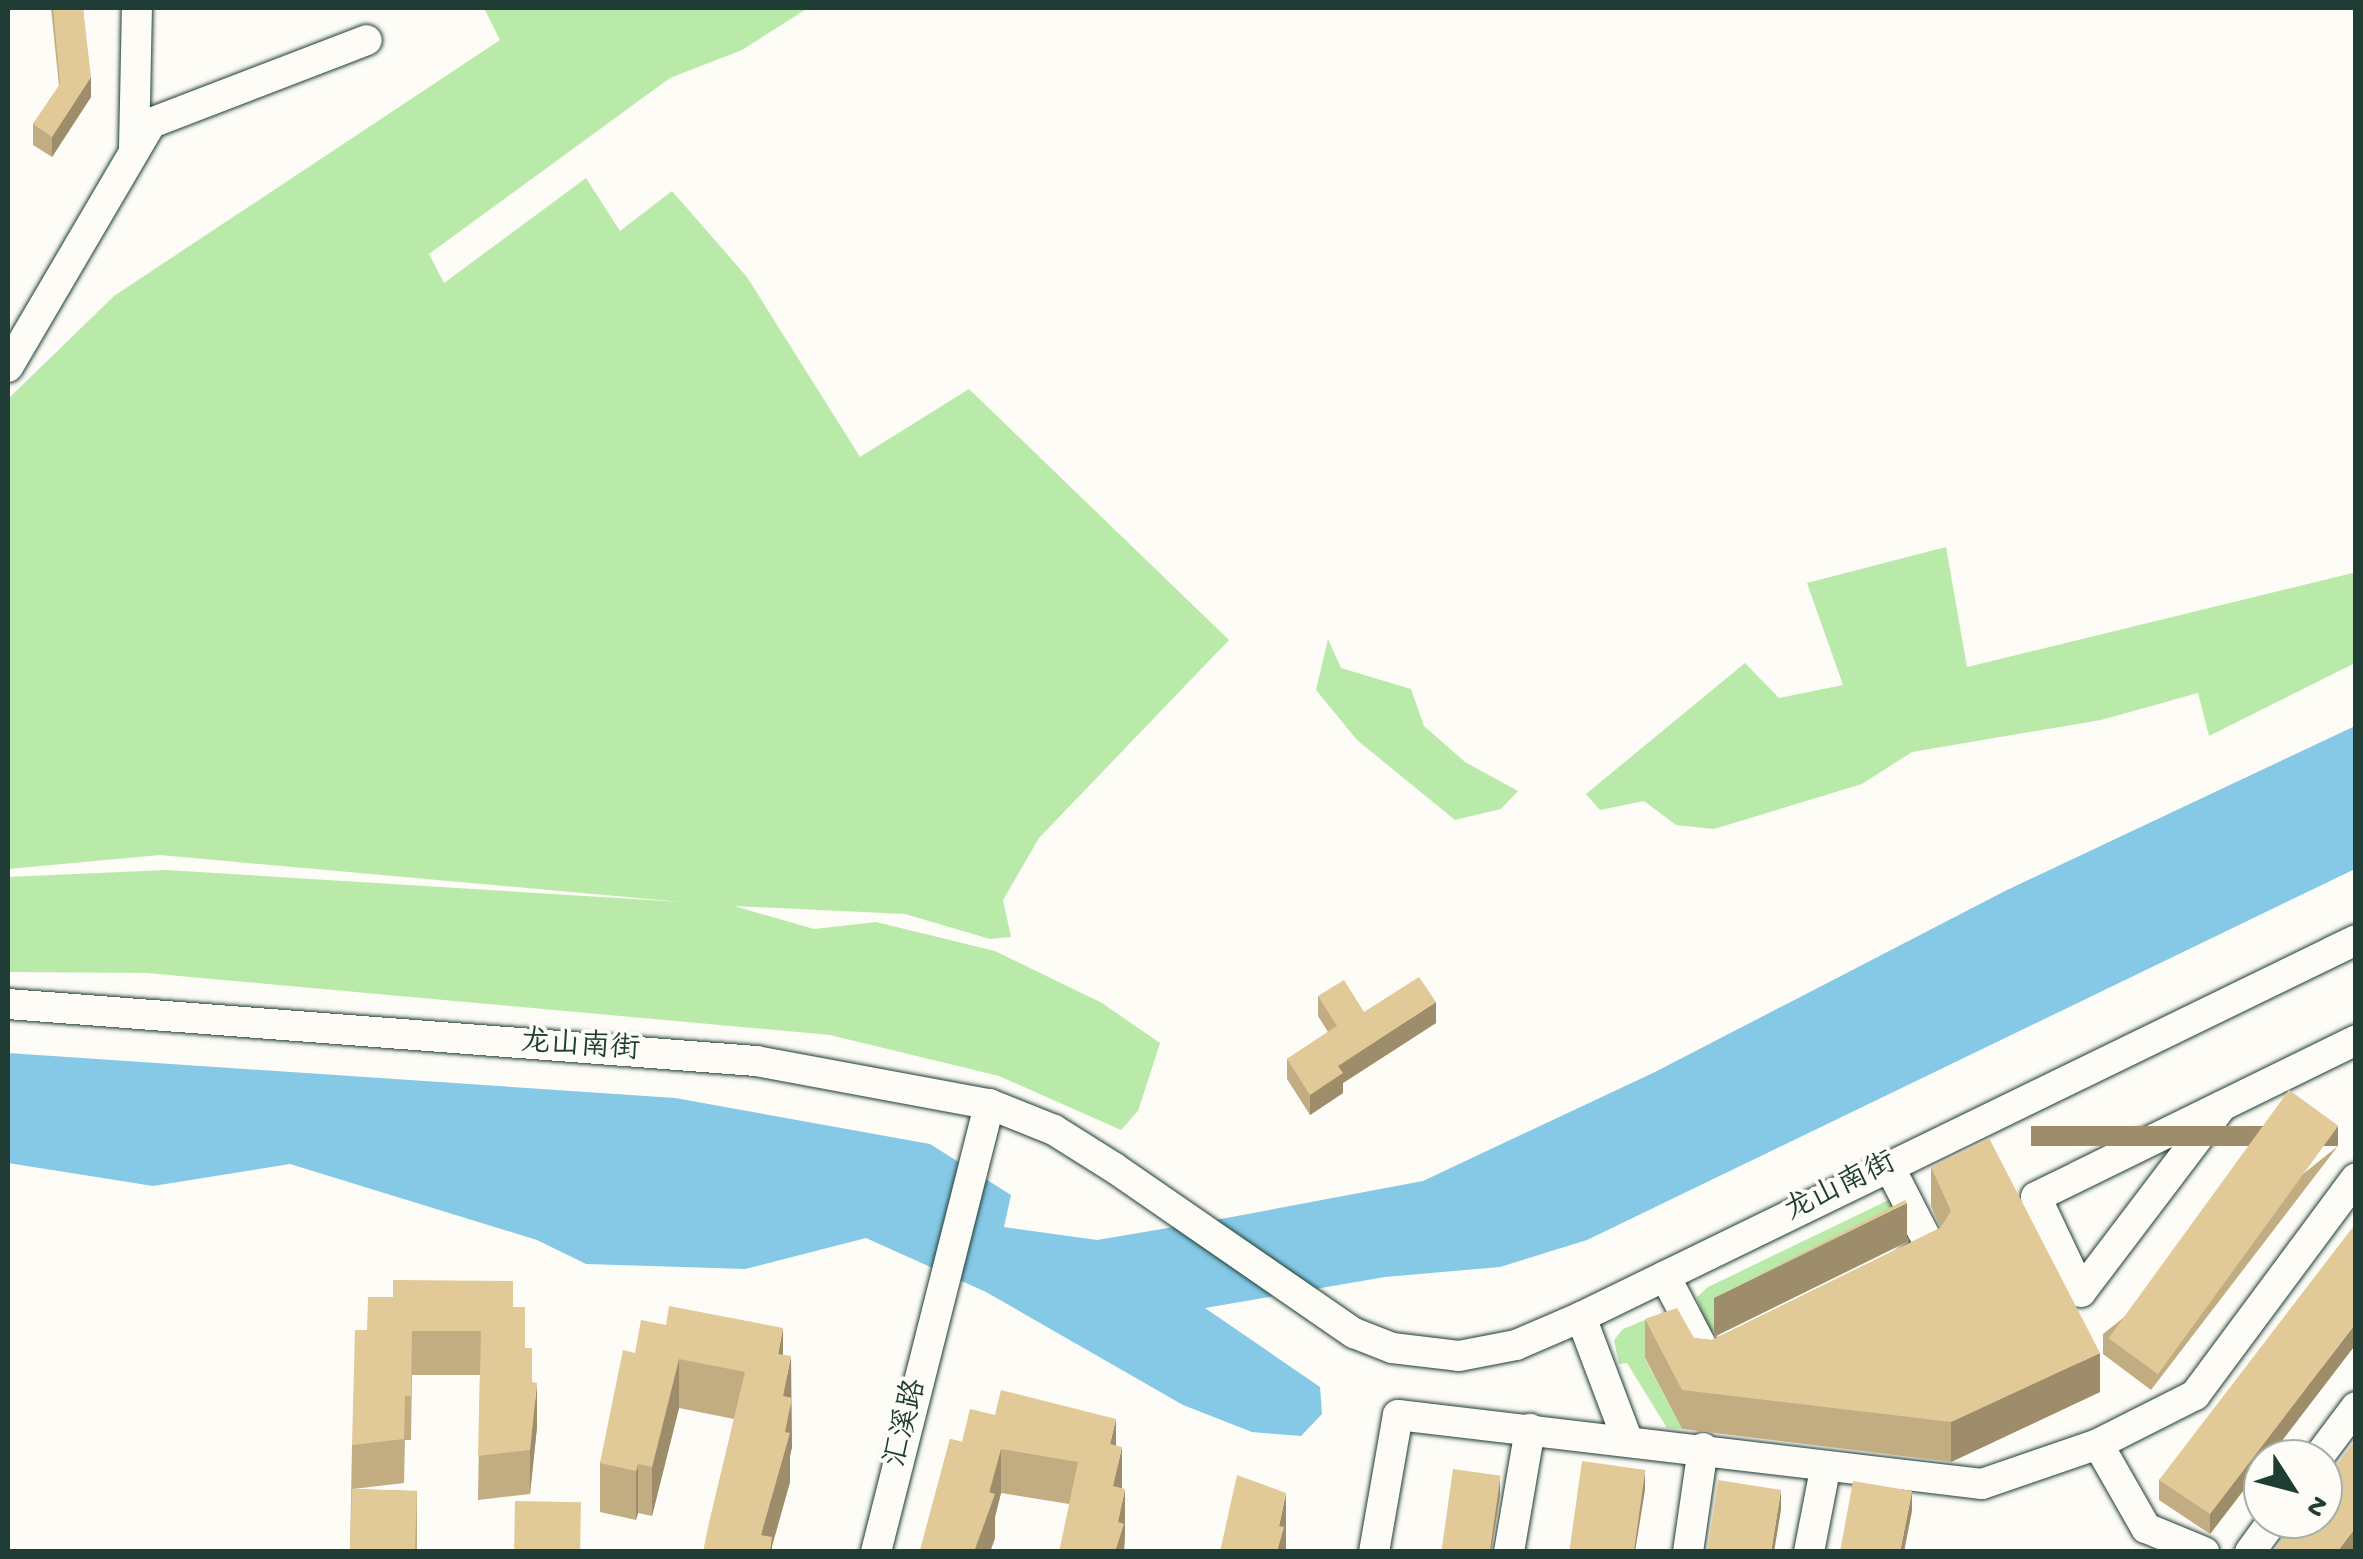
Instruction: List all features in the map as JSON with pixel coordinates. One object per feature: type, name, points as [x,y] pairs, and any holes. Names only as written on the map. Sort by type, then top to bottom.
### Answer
[{"type":"street","points":[[134,152],[137,8]]},
{"type":"street","points":[[8,367],[151,123],[366,40]]},
{"type":"street","name":"龙山南街","points":[[8,1004],[756,1061],[989,1104],[1054,1130],[1130,1178],[1316,1309],[1392,1348],[1436,1356],[1516,1345],[1582,1317],[2356,940]]},
{"type":"street","points":[[2222,1106],[2082,1292],[2036,1197],[2356,1040]]},
{"type":"street","name":"汇溪路","points":[[876,1552],[989,1104]]},
{"type":"street","points":[[1880,1276],[1932,1250],[1890,1166]]},
{"type":"street","points":[[1374,1552],[1398,1415],[1704,1448],[1825,1470],[1982,1484],[2098,1444],[2194,1395],[2356,1178]]},
{"type":"street","points":[[1665,1276],[1706,1362],[1740,1344]]},
{"type":"street","points":[[1582,1317],[1627,1439]]},
{"type":"street","points":[[2333,1439],[2356,1407]]},
{"type":"street","points":[[1509,1552],[1530,1429]]},
{"type":"street","points":[[2098,1444],[2146,1528],[2204,1552]]},
{"type":"street","points":[[1688,1552],[1704,1448]]},
{"type":"street","points":[[1809,1552],[1825,1470]]},
{"type":"green space","points":[[484,8],[808,8],[742,50],[670,78],[429,254],[444,283],[586,178],[620,231],[672,191],[747,277],[860,457],[969,389],[1229,640],[1039,838],[1003,900],[1011,937],[990,939],[905,914],[734,906],[814,929],[876,922],[995,951],[1102,1003],[1160,1043],[1138,1111],[1121,1130],[999,1076],[830,1035],[147,973],[8,972],[8,877],[166,870],[682,902],[160,855],[8,869],[9,398],[114,296],[500,40]]},
{"type":"green space","points":[[1946,547],[1967,667],[2353,573],[2355,663],[2209,736],[2198,693],[2101,720],[1912,752],[1862,784],[1714,829],[1676,825],[1644,801],[1600,810],[1586,794],[1745,663],[1779,698],[1843,685],[1807,583]]},
{"type":"green space","points":[[1328,639],[1341,668],[1411,689],[1424,726],[1465,762],[1518,791],[1501,809],[1455,820],[1357,740],[1316,690]]},
{"type":"green space","points":[[1893,1198],[1912,1236],[1708,1334],[1697,1297],[1708,1287]]},
{"type":"green space","points":[[1664,1312],[1671,1316],[1645,1359],[1682,1429],[1667,1428],[1627,1363],[1619,1364],[1614,1340],[1623,1329]]},
{"type":"water","points":[[2355,726],[2355,869],[1587,1240],[1500,1267],[1385,1277],[1205,1308],[1320,1387],[1322,1414],[1301,1436],[1252,1432],[1183,1405],[986,1292],[866,1238],[745,1269],[586,1264],[537,1240],[290,1164],[153,1186],[8,1163],[8,1053],[675,1098],[930,1144],[1011,1195],[1004,1227],[1097,1240],[1221,1219],[1423,1181],[1655,1072],[2005,891]]},
{"type":"building","points":[[53,8],[83,8],[91,77],[52,137],[33,124],[60,84]]},
{"type":"building","points":[[1419,977],[1436,1002],[1338,1066],[1343,1073],[1310,1095],[1287,1059],[1337,1026],[1318,996],[1344,980],[1364,1012]]},
{"type":"building","points":[[2289,1090],[2338,1126],[2158,1374],[2109,1338]]},
{"type":"building","points":[[1989,1138],[2100,1353],[1951,1422],[1682,1390],[1645,1319],[1677,1308],[1694,1338],[1712,1340],[1940,1228],[1951,1211],[1931,1167]]},
{"type":"building","points":[[1905,1200],[1907,1203],[1714,1298]]},
{"type":"building","points":[[2356,1223],[2356,1323],[2267,1439],[2243,1439],[2243,1471],[2210,1514],[2159,1480]]},
{"type":"building","points":[[393,1280],[513,1281],[513,1307],[525,1307],[525,1348],[532,1348],[532,1382],[537,1383],[530,1450],[478,1456],[481,1331],[412,1331],[411,1396],[405,1396],[404,1439],[352,1445],[355,1330],[367,1330],[368,1297],[393,1297]]},
{"type":"building","points":[[669,1306],[783,1328],[778,1354],[791,1356],[783,1396],[792,1398],[785,1432],[790,1433],[761,1535],[772,1537],[770,1552],[703,1552],[745,1372],[679,1359],[652,1467],[638,1464],[636,1471],[600,1463],[623,1350],[635,1353],[641,1320],[666,1325]]},
{"type":"building","points":[[1001,1390],[1116,1419],[1110,1444],[1122,1447],[1113,1486],[1125,1489],[1118,1522],[1124,1524],[1115,1552],[1059,1552],[1078,1462],[1001,1449],[989,1492],[995,1494],[974,1552],[920,1550],[950,1439],[962,1442],[970,1409],[995,1415]]},
{"type":"building","points":[[2356,1439],[2356,1527],[2337,1552],[2273,1552],[2282,1539],[2343,1539],[2343,1456]]},
{"type":"building","points":[[1582,1461],[1645,1470],[1634,1552],[1569,1552]]},
{"type":"building","points":[[1453,1469],[1501,1476],[1490,1552],[1441,1552]]},
{"type":"building","points":[[1237,1475],[1286,1493],[1279,1526],[1284,1527],[1277,1552],[1220,1552]]},
{"type":"building","points":[[1718,1480],[1781,1490],[1771,1552],[1707,1552]]},
{"type":"building","points":[[1853,1481],[1912,1491],[1900,1552],[1840,1552]]},
{"type":"building","points":[[352,1489],[417,1491],[415,1552],[350,1552]]},
{"type":"building","points":[[515,1501],[581,1502],[580,1552],[514,1552]]}]
